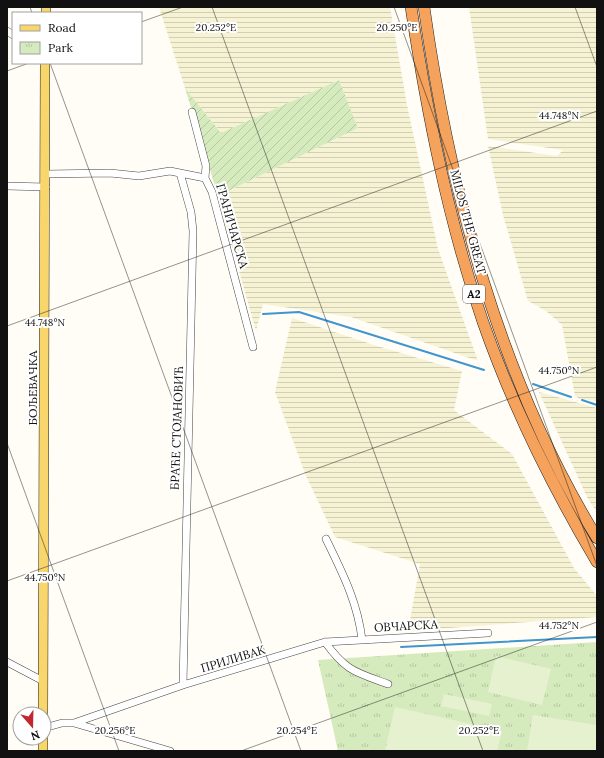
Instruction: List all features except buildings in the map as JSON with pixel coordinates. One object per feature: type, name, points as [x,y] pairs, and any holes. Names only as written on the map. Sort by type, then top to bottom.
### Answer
[{"type":"highway","name":"MILOS THE GREAT","points":[[411,7],[425,99],[437,156],[459,243],[483,322],[512,395],[547,471],[597,562]]},
{"type":"highway","name":"MILOS THE GREAT","points":[[424,7],[432,64],[450,153],[471,240],[495,318],[509,357],[540,428],[563,476],[597,538]]},
{"type":"main road","name":"БОЉЕВАЧКА","points":[[43,706],[46,187],[45,64]]},
{"type":"street","name":"ГРАНИЧАРСКА","points":[[192,112],[206,166],[205,178],[212,192],[254,346]]},
{"type":"street","points":[[46,174],[110,173],[139,176],[170,171],[205,178]]},
{"type":"street","name":"БРАЋЕ СТОЈАНОВИЋ","points":[[180,173],[191,212],[193,231],[183,685]]},
{"type":"street","points":[[7,186],[46,187]]},
{"type":"street","points":[[326,539],[353,596],[362,640]]},
{"type":"street","name":"ОВЧАРСКА","points":[[325,642],[488,633]]},
{"type":"street","points":[[325,642],[339,661],[350,670],[388,684]]},
{"type":"street","name":"ПРИЛИВАК","points":[[74,723],[183,685],[325,642]]},
{"type":"street","points":[[7,662],[43,681]]},
{"type":"street","points":[[52,726],[62,723],[74,723],[170,751]]},
{"type":"shaded area","points":[[159,7],[390,7],[407,105],[438,249],[478,361],[351,317],[263,304],[256,331],[218,196],[358,128],[339,80],[221,133],[185,88]]},
{"type":"shaded area","points":[[469,7],[597,7],[597,401],[580,399],[575,396],[562,325],[546,311],[528,301],[503,215],[488,146],[557,156],[563,150],[488,139]]},
{"type":"shaded area","points":[[292,318],[374,345],[462,371],[454,410],[512,454],[574,568],[597,596],[597,617],[408,631],[420,564],[335,537],[306,476],[275,392]]},
{"type":"shaded area","points":[[539,392],[597,408],[597,513],[587,497]]},
{"type":"green space","points":[[339,80],[358,128],[218,196],[185,88],[221,133]]},
{"type":"green space","points":[[597,642],[597,751],[338,751],[318,660]]},
{"type":"green space","points":[[496,656],[551,669],[542,705],[488,692]]},
{"type":"green space","points":[[444,694],[492,704],[489,716],[441,706]]},
{"type":"green space","points":[[395,707],[502,731],[497,751],[385,751]]},
{"type":"green space","points":[[533,715],[597,725],[597,751],[527,751]]},
{"type":"waterway","points":[[263,314],[299,312],[484,370]]},
{"type":"waterway","points":[[533,384],[571,397]]},
{"type":"waterway","points":[[582,400],[597,405]]},
{"type":"waterway","points":[[401,647],[597,637]]}]
